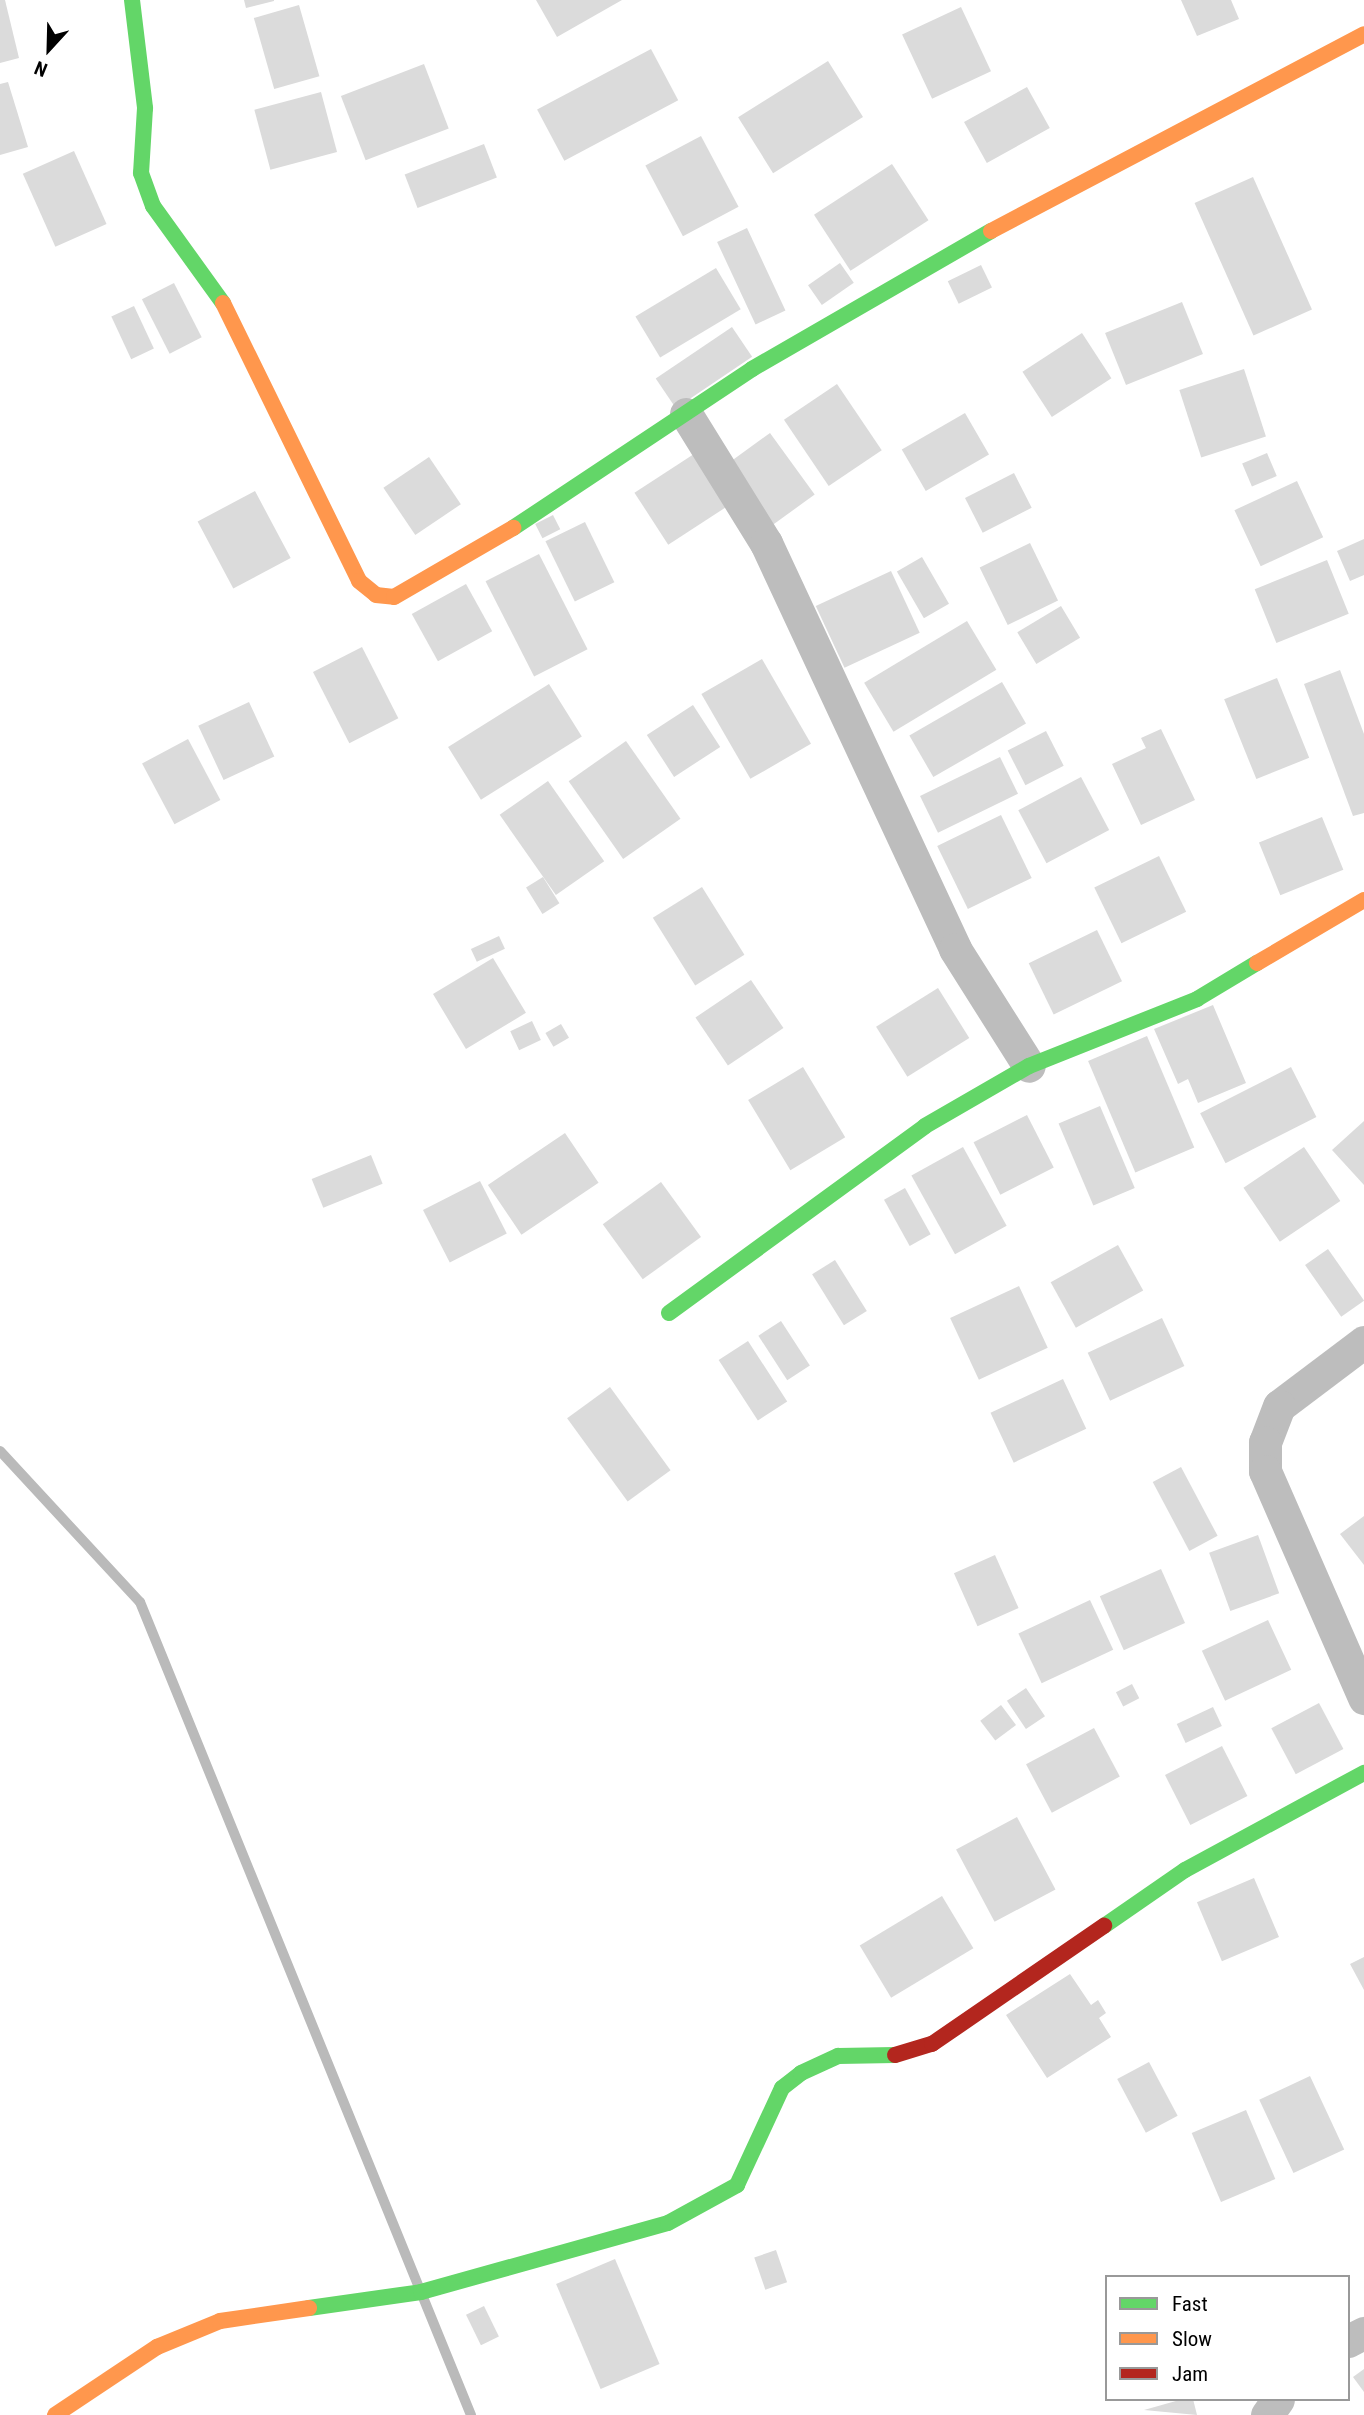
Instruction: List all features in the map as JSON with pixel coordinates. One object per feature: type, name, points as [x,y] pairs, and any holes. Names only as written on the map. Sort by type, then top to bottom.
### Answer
[{"type":"street","points":[[132,0],[145,108],[141,173],[153,206],[222,302],[359,581],[376,595],[394,597],[502,536],[686,414],[991,231],[1364,34]]},
{"type":"street","points":[[686,414],[766,543],[955,949],[1030,1066]]},
{"type":"street","points":[[669,1313],[925,1126],[1030,1066],[1198,999],[1364,900]]},
{"type":"street","points":[[1364,1342],[1279,1406],[1265,1442],[1265,1471],[1364,1698]]},
{"type":"street","points":[[55,2415],[157,2347],[220,2321],[421,2292],[668,2223],[737,2185],[782,2088],[801,2073],[838,2056],[894,2055],[932,2044],[1185,1870],[1364,1773]]},
{"type":"building","points":[[0,0],[5,0],[19,58],[0,63]]},
{"type":"building","points":[[244,0],[274,0],[274,1],[246,8]]},
{"type":"building","points":[[536,0],[622,0],[557,37]]},
{"type":"building","points":[[1181,0],[1231,0],[1239,19],[1197,36]]},
{"type":"building","points":[[299,5],[319,76],[274,89],[254,18]]},
{"type":"building","points":[[961,7],[991,71],[932,99],[902,34]]},
{"type":"building","points":[[651,49],[678,100],[564,161],[537,110]]},
{"type":"building","points":[[828,61],[863,117],[773,173],[738,117]]},
{"type":"building","points":[[424,64],[449,128],[366,160],[341,96]]},
{"type":"building","points":[[8,82],[28,147],[0,155],[0,84]]},
{"type":"building","points":[[1027,87],[1050,128],[987,163],[964,122]]},
{"type":"building","points":[[321,92],[337,152],[270,170],[254,110]]},
{"type":"building","points":[[701,136],[739,207],[683,236],[645,166]]},
{"type":"building","points":[[484,144],[497,178],[418,208],[405,174]]},
{"type":"building","points":[[74,151],[107,224],[55,247],[23,174]]},
{"type":"building","points":[[892,164],[928,220],[850,271],[814,215]]},
{"type":"building","points":[[1253,177],[1312,309],[1254,335],[1195,203]]},
{"type":"building","points":[[747,228],[785,310],[756,324],[717,242]]},
{"type":"building","points":[[840,263],[854,283],[822,305],[808,285]]},
{"type":"building","points":[[981,265],[992,287],[959,304],[948,281]]},
{"type":"building","points":[[716,268],[741,309],[660,358],[635,316]]},
{"type":"building","points":[[174,283],[202,337],[170,354],[142,299]]},
{"type":"building","points":[[1182,302],[1203,354],[1126,385],[1105,333]]},
{"type":"building","points":[[134,306],[154,349],[131,359],[111,317]]},
{"type":"building","points":[[732,327],[752,357],[676,408],[656,378]]},
{"type":"building","points":[[1082,333],[1111,378],[1052,417],[1022,372]]},
{"type":"building","points":[[1244,369],[1266,437],[1201,458],[1179,390]]},
{"type":"building","points":[[837,384],[882,450],[829,486],[784,420]]},
{"type":"building","points":[[965,413],[989,455],[926,491],[902,450]]},
{"type":"building","points":[[770,433],[815,494],[768,529],[723,467]]},
{"type":"building","points":[[1267,453],[1277,476],[1252,487],[1242,464]]},
{"type":"building","points":[[694,454],[728,506],[668,545],[634,493]]},
{"type":"building","points":[[429,457],[461,504],[415,535],[383,488]]},
{"type":"building","points":[[1014,473],[1032,508],[983,533],[965,498]]},
{"type":"building","points":[[1297,481],[1323,537],[1261,566],[1234,510]]},
{"type":"building","points":[[255,491],[291,558],[233,589],[198,522]]},
{"type":"building","points":[[553,515],[560,529],[542,538],[535,524]]},
{"type":"building","points":[[585,522],[614,582],[575,602],[545,541]]},
{"type":"building","points":[[1364,539],[1364,575],[1350,581],[1337,551]]},
{"type":"building","points":[[1030,543],[1058,601],[1008,625],[980,568]]},
{"type":"building","points":[[539,554],[588,649],[534,677],[486,581]]},
{"type":"building","points":[[922,557],[949,604],[924,618],[897,572]]},
{"type":"building","points":[[1327,560],[1349,614],[1276,643],[1255,589]]},
{"type":"building","points":[[891,571],[920,633],[845,668],[816,606]]},
{"type":"building","points":[[466,584],[492,631],[438,661],[412,614]]},
{"type":"building","points":[[1061,606],[1080,638],[1036,664],[1017,632]]},
{"type":"building","points":[[967,621],[996,670],[893,732],[864,683]]},
{"type":"building","points":[[362,647],[398,718],[349,743],[313,672]]},
{"type":"building","points":[[762,659],[811,744],[750,779],[701,694]]},
{"type":"building","points":[[1340,670],[1364,734],[1364,813],[1353,816],[1304,684]]},
{"type":"building","points":[[1277,678],[1309,758],[1256,779],[1224,699]]},
{"type":"building","points":[[1002,682],[1026,724],[933,777],[909,736]]},
{"type":"building","points":[[549,684],[582,737],[481,800],[448,747]]},
{"type":"building","points":[[249,702],[274,756],[224,780],[198,726]]},
{"type":"building","points":[[693,705],[720,747],[674,777],[647,735]]},
{"type":"building","points":[[1161,729],[1195,800],[1141,825],[1112,764],[1146,748],[1141,738]]},
{"type":"building","points":[[1046,731],[1064,766],[1025,785],[1008,751]]},
{"type":"building","points":[[188,739],[220,800],[174,824],[142,763]]},
{"type":"building","points":[[626,741],[680,819],[623,859],[569,781]]},
{"type":"building","points":[[1000,757],[1018,794],[938,833],[920,796]]},
{"type":"building","points":[[1081,777],[1109,830],[1046,863],[1018,810]]},
{"type":"building","points":[[548,781],[604,861],[556,895],[500,815]]},
{"type":"building","points":[[1001,815],[1032,878],[968,909],[937,846]]},
{"type":"building","points":[[1322,817],[1343,870],[1280,895],[1259,842]]},
{"type":"building","points":[[1159,856],[1186,912],[1121,943],[1094,888]]},
{"type":"building","points":[[543,877],[559,903],[542,914],[526,888]]},
{"type":"building","points":[[702,887],[744,955],[695,986],[653,918]]},
{"type":"building","points":[[1097,930],[1122,981],[1054,1015],[1029,963]]},
{"type":"building","points":[[499,936],[505,949],[477,962],[471,949]]},
{"type":"building","points":[[493,958],[526,1013],[466,1049],[433,994]]},
{"type":"building","points":[[751,980],[783,1028],[728,1066],[695,1017]]},
{"type":"building","points":[[938,988],[969,1038],[907,1077],[876,1027]]},
{"type":"building","points":[[1213,1005],[1246,1083],[1198,1103],[1188,1079],[1178,1084],[1154,1029]]},
{"type":"building","points":[[532,1021],[541,1040],[519,1050],[510,1031]]},
{"type":"building","points":[[561,1024],[569,1038],[553,1047],[545,1033]]},
{"type":"building","points":[[1147,1036],[1194,1147],[1135,1172],[1088,1061]]},
{"type":"building","points":[[803,1067],[845,1137],[790,1170],[748,1100]]},
{"type":"building","points":[[1291,1067],[1316,1117],[1226,1163],[1200,1113]]},
{"type":"building","points":[[1100,1106],[1135,1188],[1093,1206],[1059,1124]]},
{"type":"building","points":[[1027,1115],[1054,1168],[1000,1195],[974,1142]]},
{"type":"building","points":[[1364,1121],[1364,1185],[1332,1150]]},
{"type":"building","points":[[565,1133],[599,1183],[521,1235],[488,1185]]},
{"type":"building","points":[[963,1147],[1007,1226],[955,1254],[911,1176]]},
{"type":"building","points":[[1304,1147],[1340,1201],[1280,1242],[1243,1188]]},
{"type":"building","points":[[371,1155],[383,1184],[323,1208],[312,1179]]},
{"type":"building","points":[[480,1181],[507,1234],[450,1263],[423,1210]]},
{"type":"building","points":[[661,1182],[701,1237],[643,1279],[603,1224]]},
{"type":"building","points":[[905,1188],[931,1234],[910,1246],[884,1200]]},
{"type":"building","points":[[1118,1245],[1143,1290],[1076,1328],[1051,1282]]},
{"type":"building","points":[[1328,1249],[1364,1300],[1341,1317],[1305,1265]]},
{"type":"building","points":[[835,1260],[867,1311],[844,1325],[812,1274]]},
{"type":"building","points":[[1019,1286],[1048,1348],[979,1380],[950,1318]]},
{"type":"building","points":[[1162,1318],[1184,1366],[1110,1401],[1088,1353]]},
{"type":"building","points":[[781,1321],[810,1365],[787,1380],[758,1336]]},
{"type":"building","points":[[748,1341],[787,1401],[758,1420],[719,1360]]},
{"type":"building","points":[[1063,1379],[1086,1429],[1014,1463],[990,1413]]},
{"type":"building","points":[[610,1387],[671,1470],[628,1501],[567,1418]]},
{"type":"building","points":[[1181,1467],[1218,1536],[1189,1551],[1153,1482]]},
{"type":"building","points":[[1364,1516],[1364,1565],[1340,1534]]},
{"type":"building","points":[[1258,1535],[1279,1593],[1230,1611],[1209,1553]]},
{"type":"building","points":[[995,1555],[1019,1608],[977,1626],[954,1573]]},
{"type":"building","points":[[1161,1569],[1185,1623],[1124,1650],[1100,1596]]},
{"type":"building","points":[[1090,1600],[1113,1650],[1042,1683],[1018,1633]]},
{"type":"building","points":[[1268,1620],[1291,1670],[1225,1701],[1202,1651]]},
{"type":"building","points":[[1132,1684],[1139,1698],[1123,1706],[1116,1692]]},
{"type":"building","points":[[1026,1688],[1045,1716],[1026,1729],[1007,1701]]},
{"type":"building","points":[[1319,1703],[1343,1749],[1296,1774],[1271,1728]]},
{"type":"building","points":[[1001,1705],[1016,1725],[995,1741],[980,1721]]},
{"type":"building","points":[[1213,1707],[1222,1726],[1186,1743],[1177,1724]]},
{"type":"building","points":[[1094,1728],[1120,1777],[1052,1813],[1026,1764]]},
{"type":"building","points":[[1222,1746],[1247,1796],[1190,1825],[1165,1775]]},
{"type":"building","points":[[1017,1817],[1055,1889],[995,1922],[956,1849]]},
{"type":"building","points":[[1254,1878],[1279,1937],[1222,1961],[1197,1902]]},
{"type":"building","points":[[942,1896],[973,1948],[891,1998],[860,1945]]},
{"type":"building","points":[[1364,1957],[1364,1990],[1350,1964]]},
{"type":"building","points":[[1070,1974],[1091,2005],[1098,2000],[1106,2013],[1099,2018],[1111,2037],[1047,2078],[1006,2015]]},
{"type":"building","points":[[1149,2062],[1178,2116],[1146,2133],[1117,2079]]},
{"type":"building","points":[[1310,2076],[1344,2149],[1293,2173],[1259,2100]]},
{"type":"building","points":[[1246,2110],[1275,2179],[1221,2202],[1192,2133]]},
{"type":"building","points":[[776,2250],[787,2282],[765,2290],[754,2257]]},
{"type":"building","points":[[615,2259],[660,2364],[601,2389],[556,2284]]},
{"type":"building","points":[[484,2306],[499,2337],[481,2345],[466,2315]]},
{"type":"building","points":[[1364,2369],[1364,2392],[1353,2377]]},
{"type":"building","points":[[1176,2401],[1194,2401],[1197,2415],[1144,2410]]},
{"type":"waterway","points":[[0,1451],[140,1602],[471,2415]]},
{"type":"traffic: fast","points":[[132,0],[145,108],[141,173],[153,206],[223,303]]},
{"type":"traffic: fast","points":[[513,528],[752,369],[991,231]]},
{"type":"traffic: fast","points":[[669,1313],[925,1126],[1029,1066],[1197,999],[1257,963]]},
{"type":"traffic: fast","points":[[1104,1926],[1185,1870],[1364,1773]]},
{"type":"traffic: fast","points":[[309,2308],[421,2292],[668,2223],[737,2185],[782,2088],[801,2073],[838,2056],[895,2055]]},
{"type":"traffic: slow","points":[[991,231],[1364,34]]},
{"type":"traffic: slow","points":[[223,303],[359,581],[376,595],[394,597],[513,528]]},
{"type":"traffic: slow","points":[[1257,963],[1364,900]]},
{"type":"traffic: slow","points":[[55,2415],[157,2347],[220,2321],[309,2308]]},
{"type":"traffic: jam","points":[[895,2055],[932,2044],[1104,1926]]}]
